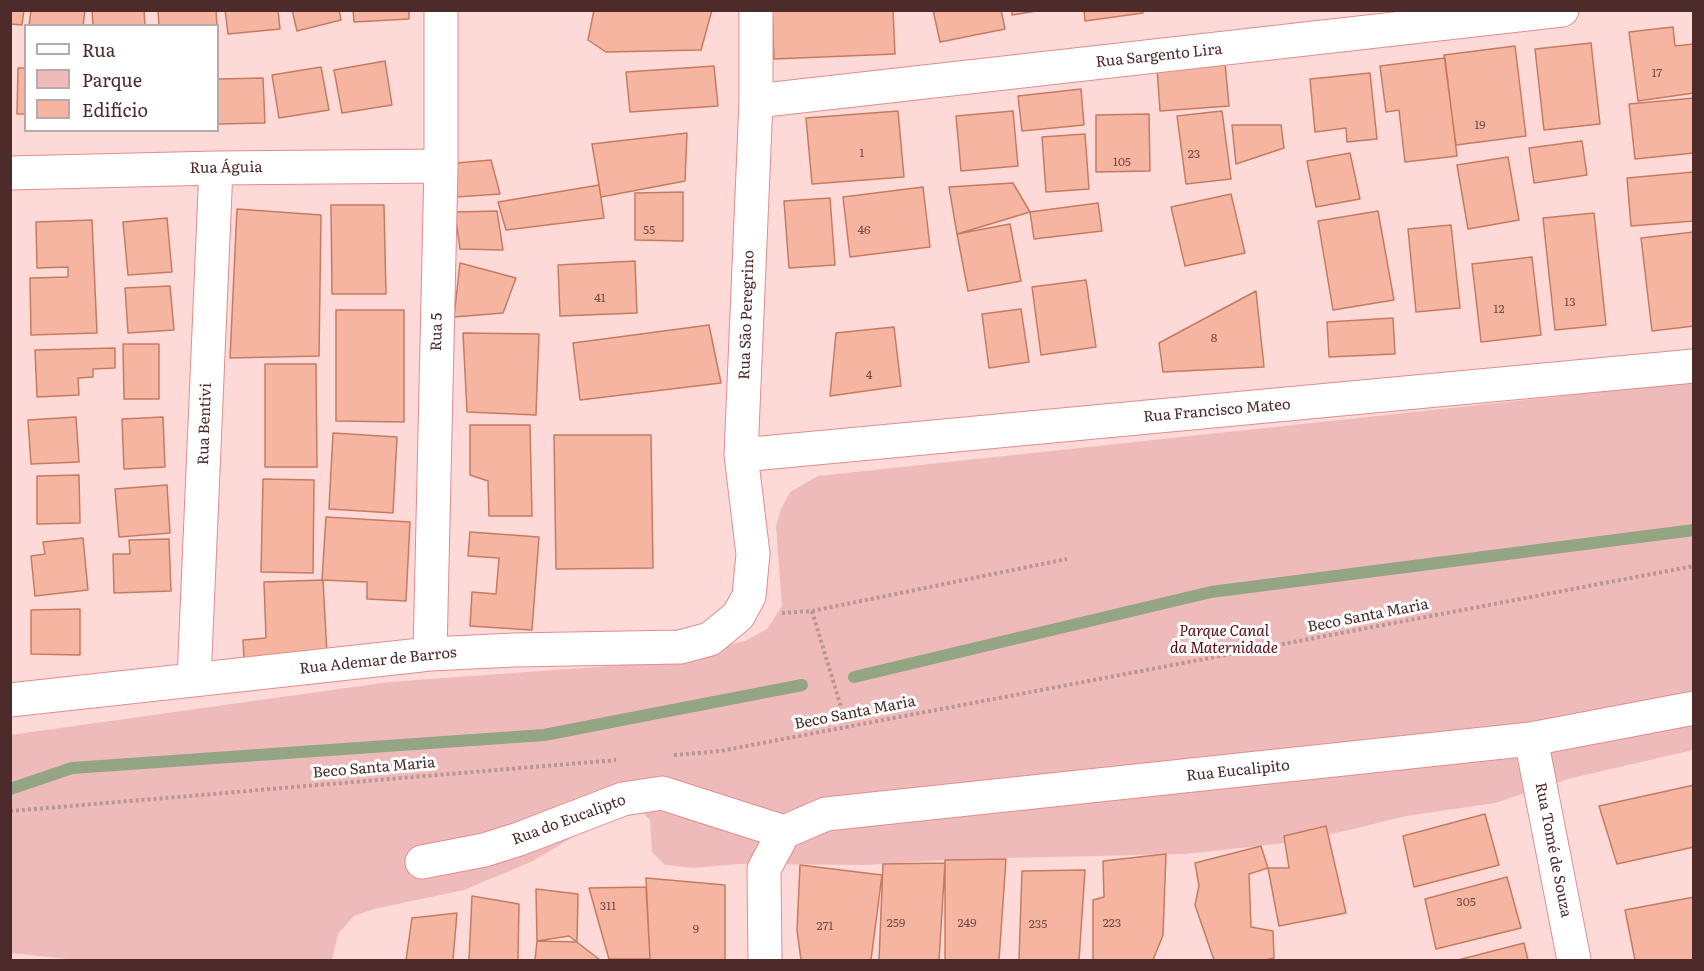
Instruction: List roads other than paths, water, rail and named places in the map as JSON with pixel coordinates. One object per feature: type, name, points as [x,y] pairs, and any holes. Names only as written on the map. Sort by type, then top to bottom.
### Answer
[{"type":"street","name":"Rua 5","points":[[430,654],[441,166],[441,10]]},
{"type":"street","name":"Rua São Peregrino","points":[[738,616],[749,596],[753,554],[741,455],[756,101],[756,10]]},
{"type":"street","name":"Rua Sargento Lira","points":[[756,101],[1562,10]]},
{"type":"street","name":"Rua Águia","points":[[10,173],[441,166]]},
{"type":"street","name":"Rua Bentivi","points":[[194,680],[216,168]]},
{"type":"street","name":"Rua Francisco Mateo","points":[[741,455],[1694,366]]},
{"type":"street","name":"Rua Ademar de Barros","points":[[10,700],[430,654],[680,647],[710,639],[738,616]]},
{"type":"street","name":"Rua Eucalipito","points":[[784,832],[826,814],[1531,739],[1694,708]]},
{"type":"street","name":"Rua Tomé de Souza","points":[[1531,739],[1574,960]]},
{"type":"street","name":"Rua do Eucalipto","points":[[423,862],[484,850],[623,799],[662,793],[784,832]]},
{"type":"street","points":[[765,960],[764,869],[784,832]]},
{"type":"waterway","points":[[854,677],[1211,592],[1694,530]]},
{"type":"waterway","points":[[10,789],[72,768],[544,735],[802,685]]},
{"type":"park label","name":"Parque Canal da Maternidade","points":[[1224,640]]}]
